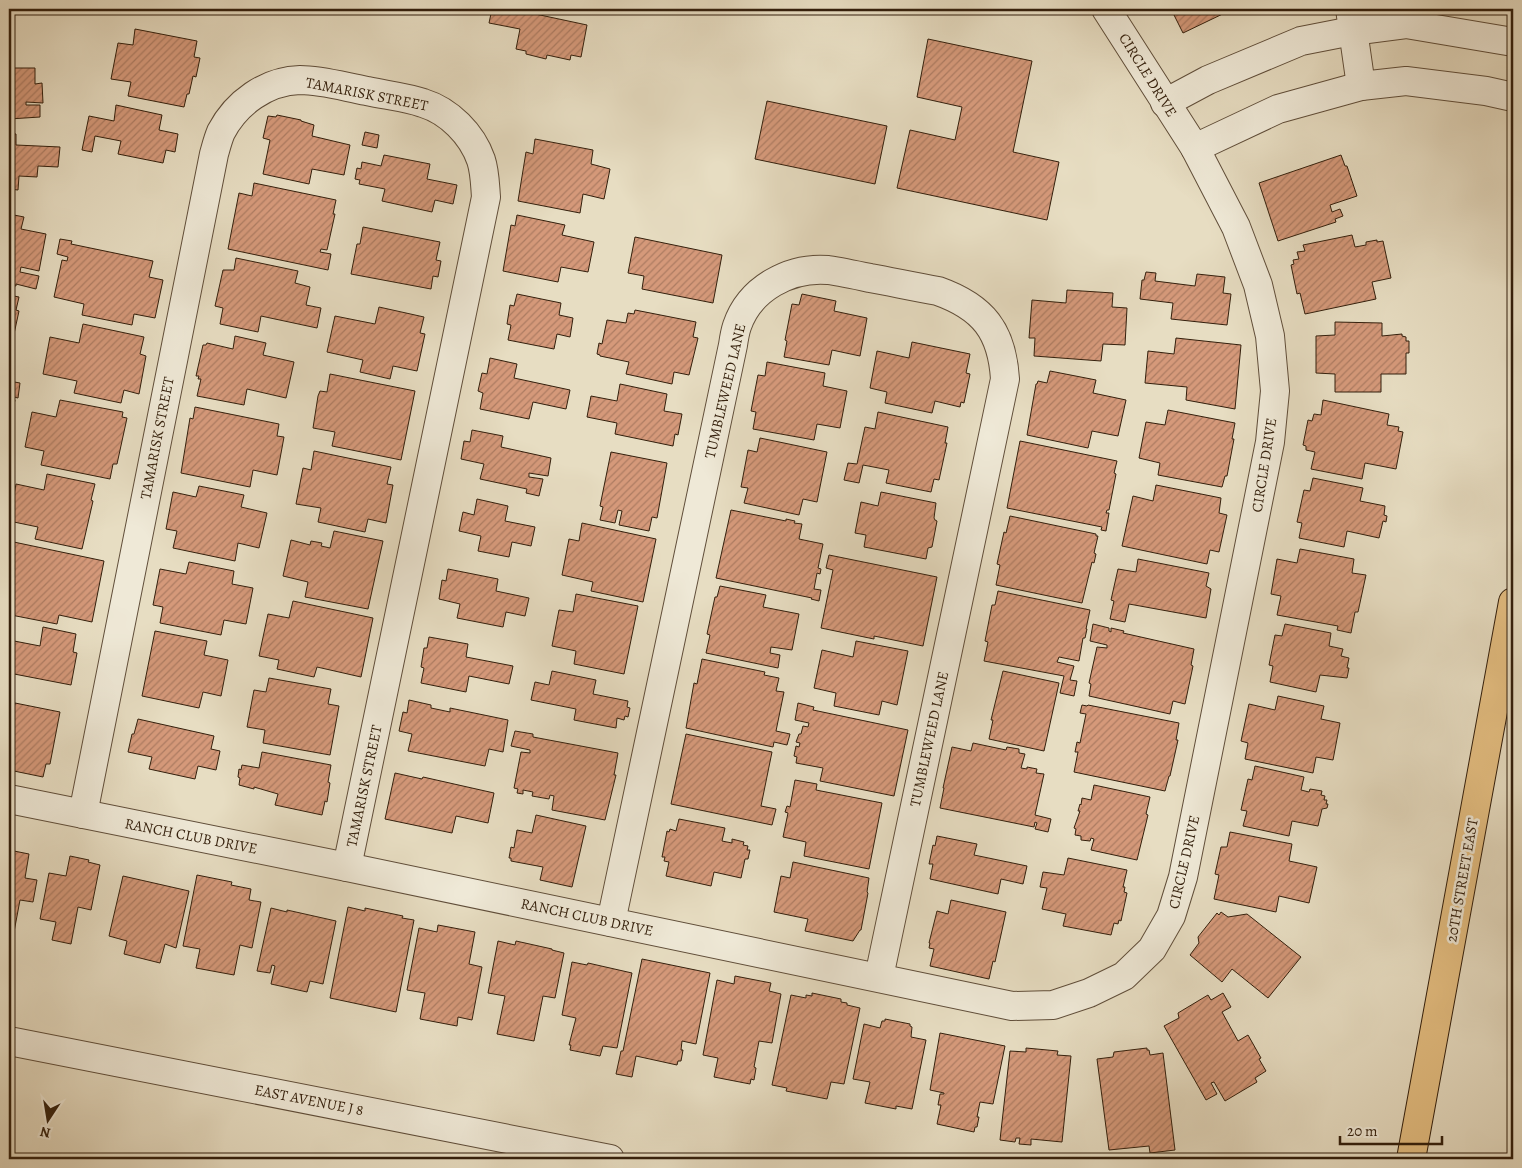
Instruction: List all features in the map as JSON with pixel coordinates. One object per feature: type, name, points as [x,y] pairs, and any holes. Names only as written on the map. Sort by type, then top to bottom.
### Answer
[{"type":"main road","name":"20TH STREET EAST","points":[[1410,1159],[1513,602]]},
{"type":"street","name":"CIRCLE DRIVE","points":[[1106,9],[1195,148],[1236,227],[1258,285],[1270,336],[1274,390],[1270,442],[1183,877],[1172,916],[1152,949]]},
{"type":"street","points":[[1351,20],[1361,86]]},
{"type":"street","points":[[1165,103],[1208,80],[1351,20],[1406,24],[1513,42]]},
{"type":"street","name":"TAMARISK STREET","points":[[83,814],[212,164],[220,133],[232,114],[248,99],[263,90],[281,83],[299,80],[423,103],[442,111],[459,125],[472,142],[481,159],[486,197],[348,867]]},
{"type":"street","points":[[1195,148],[1278,109],[1361,86],[1406,81],[1486,91],[1513,97]]},
{"type":"street","name":"TUMBLEWEED LANE","points":[[611,922],[733,344],[738,325],[747,307],[760,292],[775,281],[792,273],[810,270],[829,270],[938,291],[955,297],[970,306],[994,332],[1004,363],[1005,379],[879,977]]},
{"type":"street","name":"RANCH CLUB DRIVE","points":[[9,799],[348,867],[1012,1006],[1053,1005],[1089,993],[1124,976],[1152,949]]},
{"type":"street","name":"EAST AVENUE J 8","points":[[9,1041],[610,1159]]},
{"type":"building","points":[[492,9],[527,9],[526,12],[587,25],[581,57],[571,55],[570,60],[547,55],[546,59],[526,54],[526,51],[516,49],[520,29],[489,23]]},
{"type":"building","points":[[1171,9],[1233,9],[1183,33]]},
{"type":"building","points":[[135,29],[197,41],[194,57],[200,58],[196,77],[193,76],[184,107],[128,96],[131,82],[111,79],[118,43],[133,45]]},
{"type":"building","points":[[928,39],[1032,61],[1013,152],[1059,162],[1047,220],[897,188],[910,130],[955,140],[962,107],[917,97]]},
{"type":"building","points":[[9,68],[35,68],[35,84],[42,83],[43,103],[26,102],[26,105],[40,105],[40,117],[9,119]]},
{"type":"building","points":[[767,101],[887,126],[875,184],[755,159]]},
{"type":"building","points":[[116,105],[162,115],[159,130],[178,134],[175,152],[166,150],[163,163],[118,154],[121,141],[95,136],[92,152],[82,150],[89,116],[114,121]]},
{"type":"building","points":[[277,115],[314,125],[312,136],[350,145],[344,175],[312,169],[309,184],[263,174],[270,140],[263,138],[268,116],[276,117]]},
{"type":"building","points":[[365,132],[379,135],[377,148],[362,145]]},
{"type":"building","points":[[9,133],[16,134],[16,145],[60,147],[58,167],[38,166],[37,177],[19,176],[18,190],[9,189]]},
{"type":"building","points":[[535,139],[593,150],[591,164],[610,169],[604,199],[583,194],[580,213],[518,201],[526,152],[533,154]]},
{"type":"building","points":[[384,155],[430,164],[427,179],[457,185],[453,204],[435,200],[432,212],[382,201],[385,189],[359,184],[360,180],[355,179],[357,168],[361,169],[362,162],[381,166]]},
{"type":"building","points":[[1341,155],[1345,166],[1347,166],[1357,196],[1330,205],[1332,212],[1340,209],[1343,216],[1335,219],[1336,222],[1278,241],[1259,183]]},
{"type":"building","points":[[254,183],[336,200],[327,250],[321,249],[320,252],[331,254],[328,270],[228,249],[239,193],[252,196]]},
{"type":"building","points":[[9,214],[24,217],[21,229],[46,234],[39,271],[21,267],[20,272],[39,276],[36,289],[16,284],[16,286],[9,285]]},
{"type":"building","points":[[517,215],[565,225],[562,235],[594,242],[588,272],[561,267],[558,282],[503,271],[511,225],[515,226]]},
{"type":"building","points":[[363,227],[440,242],[436,260],[441,261],[438,277],[433,276],[431,289],[351,274],[357,244],[360,244]]},
{"type":"building","points":[[1352,235],[1355,247],[1366,245],[1366,242],[1383,241],[1391,278],[1372,282],[1376,299],[1305,314],[1300,293],[1297,294],[1291,265],[1294,264],[1293,260],[1299,259],[1297,252],[1305,251],[1303,245]]},
{"type":"building","points":[[635,237],[722,255],[713,303],[642,289],[644,276],[628,273]]},
{"type":"building","points":[[60,239],[72,241],[71,244],[153,261],[149,277],[163,280],[155,318],[134,314],[132,325],[82,315],[84,304],[54,297],[62,260],[67,261],[68,257],[57,254]]},
{"type":"building","points":[[236,258],[298,271],[295,283],[310,287],[306,305],[321,308],[317,328],[261,316],[258,332],[220,324],[223,308],[215,306],[223,270],[234,270]]},
{"type":"building","points":[[1146,272],[1156,273],[1155,281],[1195,286],[1197,274],[1225,277],[1223,293],[1231,294],[1227,325],[1171,319],[1173,303],[1140,299],[1142,280],[1144,280]]},
{"type":"building","points":[[1067,290],[1113,293],[1112,307],[1127,308],[1125,345],[1103,344],[1101,361],[1034,356],[1035,338],[1029,338],[1032,300],[1066,303]]},
{"type":"building","points":[[517,294],[561,303],[559,315],[573,318],[570,337],[557,334],[554,349],[508,340],[511,325],[507,324],[510,305],[514,306]]},
{"type":"building","points":[[802,294],[836,301],[834,311],[867,318],[860,356],[832,350],[829,365],[784,357],[787,341],[785,340],[792,304],[799,305]]},
{"type":"building","points":[[9,295],[19,297],[16,310],[19,311],[9,357]]},
{"type":"building","points":[[379,307],[424,317],[420,333],[425,334],[417,371],[393,366],[390,379],[360,372],[363,360],[327,352],[335,316],[375,324]]},
{"type":"building","points":[[635,310],[696,322],[693,337],[698,338],[689,375],[674,372],[672,384],[626,374],[629,362],[597,354],[599,343],[602,344],[607,320],[626,323],[628,313],[634,314]]},
{"type":"building","points":[[1335,322],[1382,323],[1382,336],[1402,334],[1402,336],[1406,337],[1406,341],[1409,341],[1409,353],[1406,353],[1406,374],[1381,374],[1381,392],[1335,392],[1335,374],[1316,373],[1316,336],[1335,335]]},
{"type":"building","points":[[83,324],[144,337],[140,354],[146,356],[139,394],[124,390],[121,403],[74,393],[77,381],[43,374],[50,337],[79,343]]},
{"type":"building","points":[[235,336],[266,343],[263,355],[294,362],[286,398],[247,389],[244,405],[197,396],[201,379],[198,379],[199,376],[196,376],[203,345],[207,343],[233,349]]},
{"type":"building","points":[[1176,338],[1241,345],[1235,409],[1186,400],[1187,387],[1145,383],[1148,351],[1174,354]]},
{"type":"building","points":[[912,342],[970,354],[966,373],[970,374],[964,403],[961,402],[960,407],[935,401],[932,413],[885,403],[887,392],[870,388],[877,351],[909,358]]},
{"type":"building","points":[[490,358],[517,364],[514,378],[570,390],[566,409],[533,402],[529,419],[480,409],[483,393],[478,391],[482,373],[487,374]]},
{"type":"building","points":[[767,362],[825,373],[823,386],[847,391],[840,428],[817,424],[814,440],[753,429],[756,412],[751,411],[758,375],[765,376]]},
{"type":"building","points":[[1050,371],[1096,380],[1093,393],[1126,400],[1118,436],[1092,431],[1088,448],[1027,435],[1036,384],[1038,381],[1047,383]]},
{"type":"building","points":[[330,374],[415,391],[401,460],[332,446],[335,432],[313,428],[318,396],[320,391],[327,392]]},
{"type":"building","points":[[9,381],[20,383],[18,398],[14,397],[11,419],[9,419]]},
{"type":"building","points":[[620,384],[667,394],[664,411],[682,414],[678,435],[675,434],[673,446],[615,434],[617,423],[587,417],[591,396],[617,401]]},
{"type":"building","points":[[60,400],[123,412],[122,417],[127,418],[117,464],[113,464],[110,479],[41,465],[44,451],[25,447],[32,412],[56,417]]},
{"type":"building","points":[[1323,400],[1389,414],[1387,425],[1399,427],[1398,431],[1403,432],[1396,469],[1365,463],[1362,479],[1311,469],[1315,452],[1306,450],[1306,446],[1303,445],[1308,420],[1312,421],[1314,414],[1321,415]]},
{"type":"building","points":[[195,407],[279,424],[277,436],[284,437],[277,475],[253,470],[250,487],[181,473],[190,418],[193,419]]},
{"type":"building","points":[[1168,410],[1235,423],[1227,476],[1225,476],[1222,487],[1158,475],[1160,463],[1139,458],[1146,422],[1165,425]]},
{"type":"building","points":[[878,412],[948,427],[945,443],[947,443],[939,480],[934,479],[931,492],[886,483],[889,470],[863,465],[859,483],[844,480],[848,463],[857,464],[865,427],[875,429]]},
{"type":"building","points":[[472,430],[503,436],[501,447],[551,458],[548,476],[529,473],[529,477],[543,479],[539,496],[526,493],[527,489],[480,479],[484,464],[461,459],[464,441],[470,442]]},
{"type":"building","points":[[760,438],[827,452],[817,502],[803,499],[799,515],[744,503],[748,488],[741,487],[748,450],[757,452]]},
{"type":"building","points":[[1020,441],[1117,461],[1109,510],[1106,513],[1109,513],[1106,531],[1101,530],[1102,527],[1007,508]]},
{"type":"building","points":[[314,451],[391,467],[387,484],[393,485],[386,523],[368,519],[365,532],[318,522],[321,508],[296,504],[303,468],[311,470]]},
{"type":"building","points":[[611,452],[667,463],[657,518],[652,517],[649,531],[619,525],[622,511],[618,510],[615,523],[600,520],[603,507],[600,506]]},
{"type":"building","points":[[47,474],[95,484],[82,549],[35,539],[38,527],[9,521],[16,484],[44,490]]},
{"type":"building","points":[[1313,478],[1363,488],[1360,501],[1385,506],[1384,515],[1387,516],[1386,522],[1383,521],[1379,538],[1347,531],[1344,547],[1299,538],[1302,523],[1297,522],[1304,490],[1310,491]]},
{"type":"building","points":[[1156,485],[1221,498],[1219,513],[1227,515],[1219,552],[1210,550],[1207,564],[1122,546],[1133,496],[1153,501]]},
{"type":"building","points":[[199,486],[244,495],[241,507],[267,513],[259,548],[238,543],[235,561],[173,548],[177,531],[166,529],[173,492],[196,497]]},
{"type":"building","points":[[881,492],[936,503],[934,518],[937,521],[932,547],[928,548],[926,559],[864,547],[866,535],[855,533],[861,502],[878,506]]},
{"type":"building","points":[[477,499],[508,506],[505,521],[535,527],[531,546],[512,542],[509,557],[478,551],[481,536],[459,531],[463,512],[474,515]]},
{"type":"building","points":[[731,510],[786,521],[786,519],[795,521],[794,523],[802,524],[799,539],[823,544],[818,568],[821,569],[820,574],[817,573],[814,589],[821,590],[819,601],[716,578]]},
{"type":"building","points":[[1010,516],[1096,534],[1098,536],[1094,563],[1092,562],[1082,603],[996,585],[1000,565],[997,564],[1004,532],[1006,533]]},
{"type":"building","points":[[582,523],[656,539],[643,602],[591,591],[593,582],[562,575],[569,539],[579,541]]},
{"type":"building","points":[[334,531],[383,541],[368,609],[305,597],[308,582],[283,576],[291,540],[310,545],[311,541],[322,543],[321,546],[330,548]]},
{"type":"building","points":[[9,541],[104,561],[92,622],[59,615],[57,624],[11,615],[13,605],[9,604]]},
{"type":"building","points":[[1300,549],[1354,559],[1352,573],[1366,575],[1358,612],[1355,612],[1351,633],[1337,630],[1338,626],[1277,615],[1281,596],[1271,594],[1277,559],[1297,563]]},
{"type":"building","points":[[829,555],[937,577],[923,646],[874,636],[874,639],[821,628],[833,570],[826,568]]},
{"type":"building","points":[[1138,559],[1209,573],[1206,586],[1211,589],[1206,618],[1129,604],[1125,622],[1110,619],[1114,601],[1111,600],[1118,569],[1136,572]]},
{"type":"building","points":[[189,562],[234,571],[232,584],[253,588],[246,624],[224,620],[221,635],[160,623],[163,607],[153,605],[160,569],[186,574]]},
{"type":"building","points":[[448,569],[498,579],[496,591],[529,598],[525,616],[506,612],[503,627],[457,618],[460,604],[439,599],[442,580],[446,581]]},
{"type":"building","points":[[720,586],[766,595],[763,607],[799,614],[792,650],[771,647],[770,653],[780,655],[778,668],[706,653],[710,635],[707,634],[715,597],[717,597]]},
{"type":"building","points":[[998,591],[1090,610],[1079,661],[1059,657],[1057,662],[1074,666],[1070,680],[1077,681],[1074,696],[1060,693],[1064,676],[984,661],[988,642],[985,641],[992,605],[995,605]]},
{"type":"building","points":[[576,594],[638,606],[624,674],[574,664],[576,651],[552,646],[559,610],[573,612]]},
{"type":"building","points":[[293,601],[373,618],[361,677],[317,667],[314,677],[277,669],[279,660],[259,656],[268,614],[289,618]]},
{"type":"building","points":[[1093,624],[1109,628],[1111,632],[1111,628],[1124,631],[1123,633],[1194,649],[1191,665],[1193,666],[1185,704],[1173,701],[1170,714],[1089,696],[1091,684],[1089,683],[1097,647],[1107,648],[1107,645],[1090,641]]},
{"type":"building","points":[[1285,624],[1331,633],[1329,646],[1343,649],[1341,656],[1349,658],[1347,678],[1320,675],[1316,692],[1270,682],[1273,666],[1269,665],[1275,635],[1282,636]]},
{"type":"building","points":[[43,627],[76,634],[73,652],[77,653],[71,685],[9,673],[9,640],[40,646]]},
{"type":"building","points":[[155,631],[207,641],[204,655],[228,660],[221,696],[203,692],[199,708],[142,696]]},
{"type":"building","points":[[429,637],[468,644],[466,657],[513,666],[509,684],[469,676],[466,692],[421,683],[424,668],[421,667],[424,648],[427,648]]},
{"type":"building","points":[[856,641],[908,651],[897,705],[882,701],[879,715],[834,706],[836,693],[814,688],[822,650],[853,657]]},
{"type":"building","points":[[702,659],[765,672],[764,675],[779,678],[776,691],[784,692],[776,731],[790,734],[787,745],[774,742],[773,747],[686,728],[694,683],[697,684]]},
{"type":"building","points":[[552,671],[596,680],[593,694],[628,701],[627,707],[630,708],[628,717],[625,716],[624,720],[617,718],[616,728],[574,720],[576,709],[531,700],[535,682],[549,685]]},
{"type":"building","points":[[1003,671],[1059,683],[1044,751],[989,739],[993,720],[991,720]]},
{"type":"building","points":[[269,678],[331,689],[328,704],[339,706],[330,755],[263,743],[265,730],[247,727],[254,690],[266,692]]},
{"type":"building","points":[[1278,696],[1324,706],[1321,719],[1340,723],[1333,760],[1316,757],[1313,773],[1245,759],[1248,743],[1241,741],[1249,704],[1275,710]]},
{"type":"building","points":[[409,700],[450,712],[450,708],[508,720],[503,752],[489,749],[485,766],[408,751],[412,734],[399,731],[403,712],[407,713]]},
{"type":"building","points":[[15,703],[60,712],[50,764],[46,764],[43,777],[9,770],[9,718],[12,719]]},
{"type":"building","points":[[798,703],[814,707],[813,710],[908,730],[894,796],[820,781],[823,768],[796,763],[797,757],[794,756],[796,746],[799,747],[800,743],[796,742],[803,726],[808,727],[809,723],[795,720]]},
{"type":"building","points":[[1082,705],[1179,723],[1176,740],[1178,740],[1165,791],[1074,772],[1078,752],[1075,752],[1077,742],[1080,743],[1086,714],[1080,713]]},
{"type":"building","points":[[138,719],[214,736],[211,749],[220,751],[216,770],[198,766],[195,779],[149,769],[152,757],[128,752]]},
{"type":"building","points":[[515,731],[533,734],[533,737],[618,753],[614,775],[616,775],[605,820],[552,810],[554,796],[550,795],[549,799],[532,796],[533,792],[523,790],[523,794],[517,793],[518,789],[514,788],[521,752],[530,753],[530,750],[511,746]]},
{"type":"building","points":[[686,734],[772,752],[761,806],[776,809],[772,825],[671,804]]},
{"type":"building","points":[[973,743],[1006,750],[1007,747],[1019,749],[1019,753],[1025,754],[1021,768],[1037,769],[1036,773],[1044,774],[1035,815],[1051,819],[1048,832],[1035,829],[1037,823],[1035,822],[1034,827],[940,808],[952,747],[971,751]]},
{"type":"building","points":[[262,752],[331,765],[327,802],[325,801],[322,815],[275,805],[278,794],[239,785],[239,769],[241,770],[242,765],[259,768]]},
{"type":"building","points":[[1255,766],[1304,777],[1301,790],[1309,792],[1310,789],[1322,791],[1321,795],[1325,796],[1324,800],[1327,800],[1326,804],[1328,804],[1327,808],[1322,809],[1318,826],[1292,821],[1289,836],[1243,826],[1247,811],[1241,810],[1248,779],[1252,780]]},
{"type":"building","points":[[395,773],[422,779],[423,777],[494,793],[488,823],[456,816],[452,833],[385,819]]},
{"type":"building","points":[[795,780],[817,784],[816,790],[882,803],[869,869],[804,856],[806,842],[783,837],[788,813],[785,812],[787,806],[790,807]]},
{"type":"building","points":[[1094,785],[1150,797],[1146,814],[1148,815],[1137,860],[1091,850],[1094,839],[1091,838],[1090,841],[1081,840],[1081,836],[1075,835],[1076,829],[1074,828],[1082,798],[1091,800]]},
{"type":"building","points":[[536,815],[586,826],[572,887],[540,880],[543,867],[511,861],[511,858],[509,858],[511,847],[514,848],[517,830],[532,833]]},
{"type":"building","points":[[679,819],[725,828],[722,841],[732,843],[732,839],[744,842],[743,845],[748,846],[747,850],[750,850],[748,859],[745,859],[741,878],[714,872],[711,886],[666,876],[669,862],[664,861],[665,857],[662,857],[667,831],[669,832],[670,829],[676,831]]},
{"type":"building","points":[[1230,832],[1292,844],[1289,861],[1317,867],[1309,903],[1279,896],[1276,912],[1214,899],[1219,875],[1215,874],[1221,847],[1227,847]]},
{"type":"building","points":[[937,836],[977,844],[974,855],[1027,866],[1023,884],[1001,879],[998,894],[930,879],[933,864],[929,864]]},
{"type":"building","points":[[9,850],[29,854],[25,878],[37,880],[33,902],[20,900],[11,948],[9,948]]},
{"type":"building","points":[[70,856],[89,860],[88,862],[100,865],[91,910],[78,907],[71,944],[52,940],[56,922],[40,919],[49,873],[66,876]]},
{"type":"building","points":[[1068,858],[1127,870],[1123,887],[1125,887],[1124,892],[1127,893],[1121,921],[1119,920],[1118,924],[1114,923],[1111,935],[1063,926],[1066,914],[1042,909],[1047,888],[1040,887],[1043,872],[1064,875]]},
{"type":"building","points":[[793,862],[869,878],[861,930],[853,941],[805,931],[808,919],[774,912],[781,876],[790,878]]},
{"type":"building","points":[[197,875],[232,882],[231,885],[251,889],[249,900],[261,902],[252,948],[240,945],[234,975],[196,968],[200,949],[183,946]]},
{"type":"building","points":[[123,876],[189,891],[176,948],[165,944],[160,963],[124,954],[127,941],[109,936]]},
{"type":"building","points":[[951,900],[1006,912],[995,962],[993,961],[989,979],[930,966],[934,949],[929,948],[929,943],[937,911],[948,914]]},
{"type":"building","points":[[348,907],[365,911],[365,908],[414,920],[396,1012],[330,998]]},
{"type":"building","points":[[271,908],[336,921],[323,984],[310,981],[307,992],[271,984],[275,966],[272,965],[270,973],[257,971]]},
{"type":"building","points":[[1221,912],[1228,917],[1247,914],[1301,957],[1268,998],[1232,969],[1222,982],[1190,955],[1199,943],[1198,937],[1217,913],[1219,915]]},
{"type":"building","points":[[438,925],[475,932],[469,964],[482,967],[472,1020],[458,1017],[457,1026],[420,1019],[425,993],[407,990],[419,928],[437,932]]},
{"type":"building","points":[[498,941],[515,945],[516,941],[564,953],[555,998],[543,996],[534,1041],[497,1034],[505,996],[488,993]]},
{"type":"building","points":[[642,959],[710,973],[696,1044],[682,1041],[681,1061],[678,1061],[677,1065],[636,1056],[632,1077],[616,1074],[621,1051],[623,1051]]},
{"type":"building","points":[[572,962],[587,965],[588,963],[632,973],[617,1048],[603,1046],[600,1056],[570,1050],[571,1045],[569,1045],[576,1018],[562,1015]]},
{"type":"building","points":[[735,976],[771,983],[769,991],[781,994],[772,1043],[759,1041],[754,1067],[756,1068],[754,1080],[751,1079],[750,1084],[714,1077],[718,1058],[703,1055],[717,980],[734,984]]},
{"type":"building","points":[[812,993],[841,999],[841,1002],[847,1003],[847,1005],[860,1008],[844,1084],[831,1082],[827,1099],[786,1091],[787,1088],[772,1085],[791,995],[806,998],[806,995],[812,996]]},
{"type":"building","points":[[1223,993],[1231,1007],[1222,1012],[1238,1041],[1248,1035],[1266,1071],[1255,1078],[1257,1082],[1225,1101],[1214,1082],[1211,1083],[1217,1094],[1206,1100],[1164,1026],[1179,1018],[1178,1013],[1208,995],[1211,1000]]},
{"type":"building","points":[[885,1019],[910,1024],[912,1027],[911,1037],[926,1040],[912,1109],[896,1106],[896,1109],[865,1103],[870,1082],[853,1079],[864,1024],[880,1028],[882,1021],[885,1021]]},
{"type":"building","points":[[940,1033],[1005,1046],[993,1104],[980,1102],[977,1127],[975,1127],[974,1132],[937,1124],[941,1105],[938,1105],[940,1094],[944,1093],[930,1090]]},
{"type":"building","points":[[1026,1048],[1058,1051],[1057,1055],[1071,1056],[1062,1142],[1031,1139],[1031,1145],[1019,1144],[1020,1138],[1016,1138],[1015,1142],[1000,1140],[1010,1051],[1026,1052]]},
{"type":"building","points":[[1147,1048],[1150,1055],[1163,1053],[1175,1150],[1150,1153],[1149,1146],[1109,1150],[1097,1059],[1113,1057],[1114,1052]]}]
